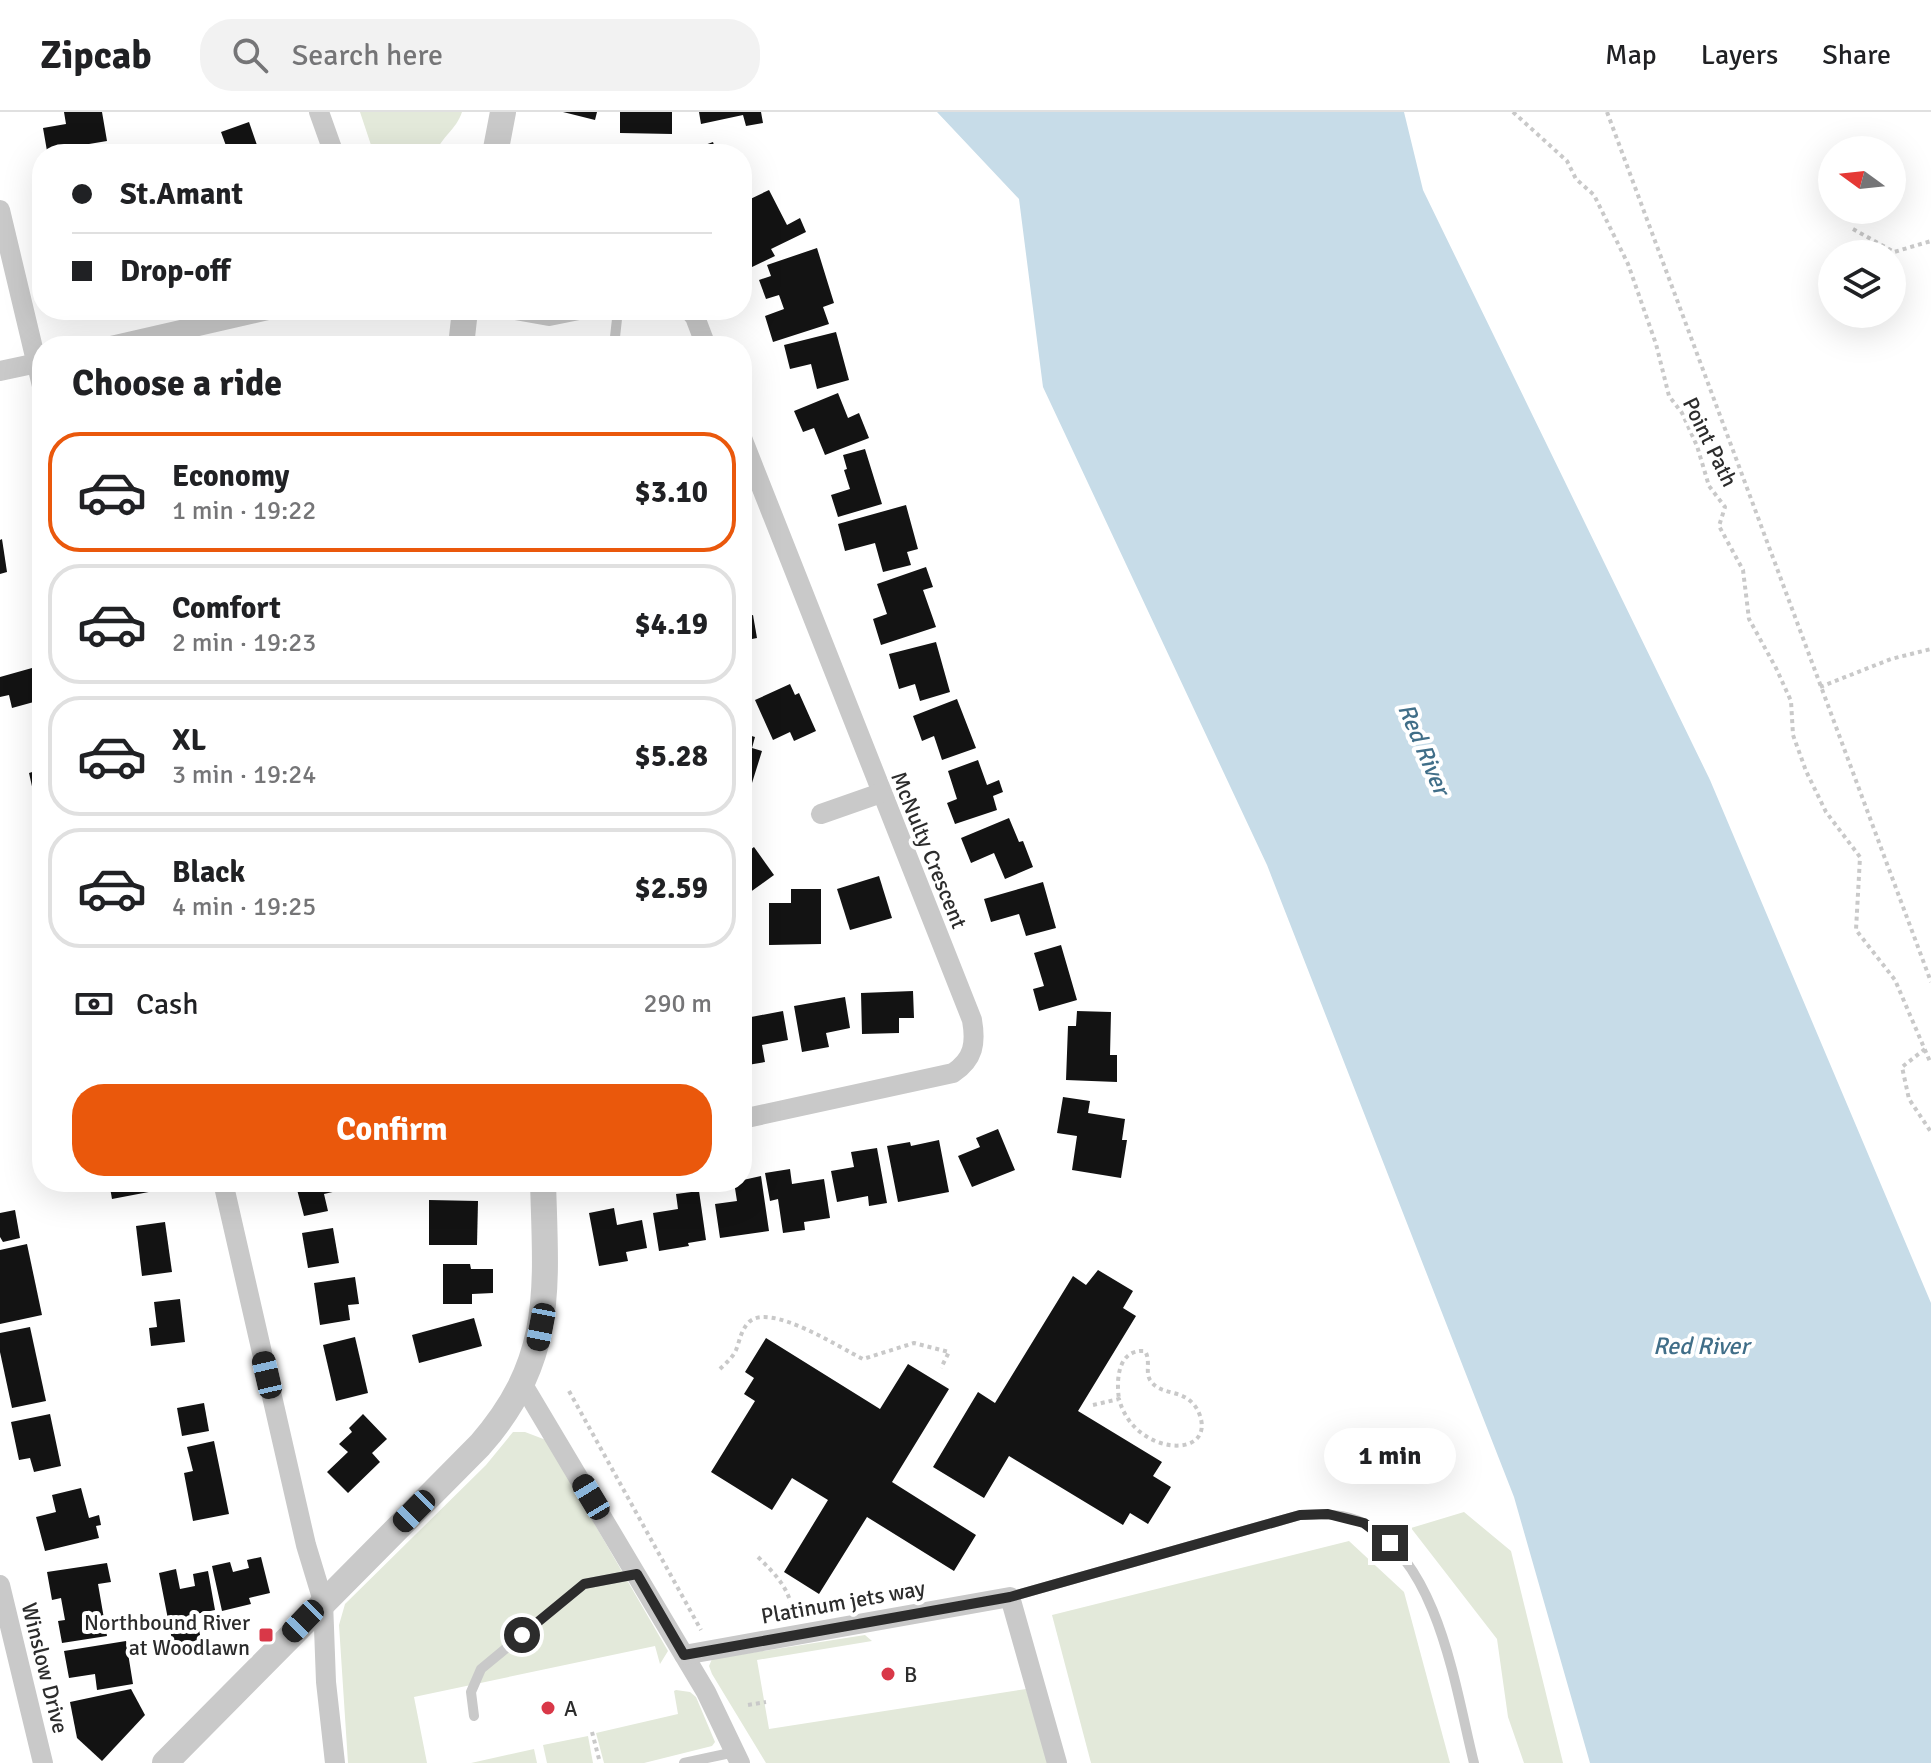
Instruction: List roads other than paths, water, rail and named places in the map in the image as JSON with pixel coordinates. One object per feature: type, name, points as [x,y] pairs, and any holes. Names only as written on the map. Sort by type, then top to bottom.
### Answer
[{"type":"street","points":[[319,112],[330,144]]},
{"type":"street","points":[[497,144],[503,112]]},
{"type":"street","points":[[0,210],[32,336]]},
{"type":"street","points":[[155,336],[224,320]]},
{"type":"street","points":[[0,371],[32,364]]},
{"type":"street","name":"McNulty Crescent","points":[[752,464],[972,1020],[975,1037],[972,1053],[965,1065],[953,1073],[752,1117]]},
{"type":"street","points":[[821,814],[881,793]]},
{"type":"street","points":[[225,1192],[306,1545],[323,1601],[326,1682],[335,1763]]},
{"type":"street","points":[[165,1763],[480,1445],[511,1405],[538,1344],[544,1310],[543,1192]]},
{"type":"street","points":[[522,1383],[706,1692],[737,1757]]},
{"type":"street","name":"Winslow Drive","points":[[0,1585],[43,1763]]},
{"type":"street","points":[[1010,1597],[1057,1763]]},
{"type":"street","name":"Platinum jets way","points":[[684,1655],[1010,1597]]},
{"type":"lane","points":[[1010,1597],[1300,1515],[1328,1514],[1364,1523],[1390,1543],[1407,1564],[1433,1608],[1474,1763]]},
{"type":"lane","points":[[474,1716],[471,1692],[481,1669],[584,1584],[637,1574]]},
{"type":"lane","points":[[684,1763],[737,1757]]},
{"type":"water","name":"Red River","points":[[937,112],[1404,112],[1423,190],[1710,780],[1931,1303],[1931,1763],[1590,1763],[1514,1497],[1267,865],[1043,387],[1019,199]]},
{"type":"place","name":"Northbound River at Woodlawn","points":[[266,1635]]},
{"type":"place","name":"B","points":[[888,1674]]},
{"type":"place","name":"A","points":[[548,1708]]}]
